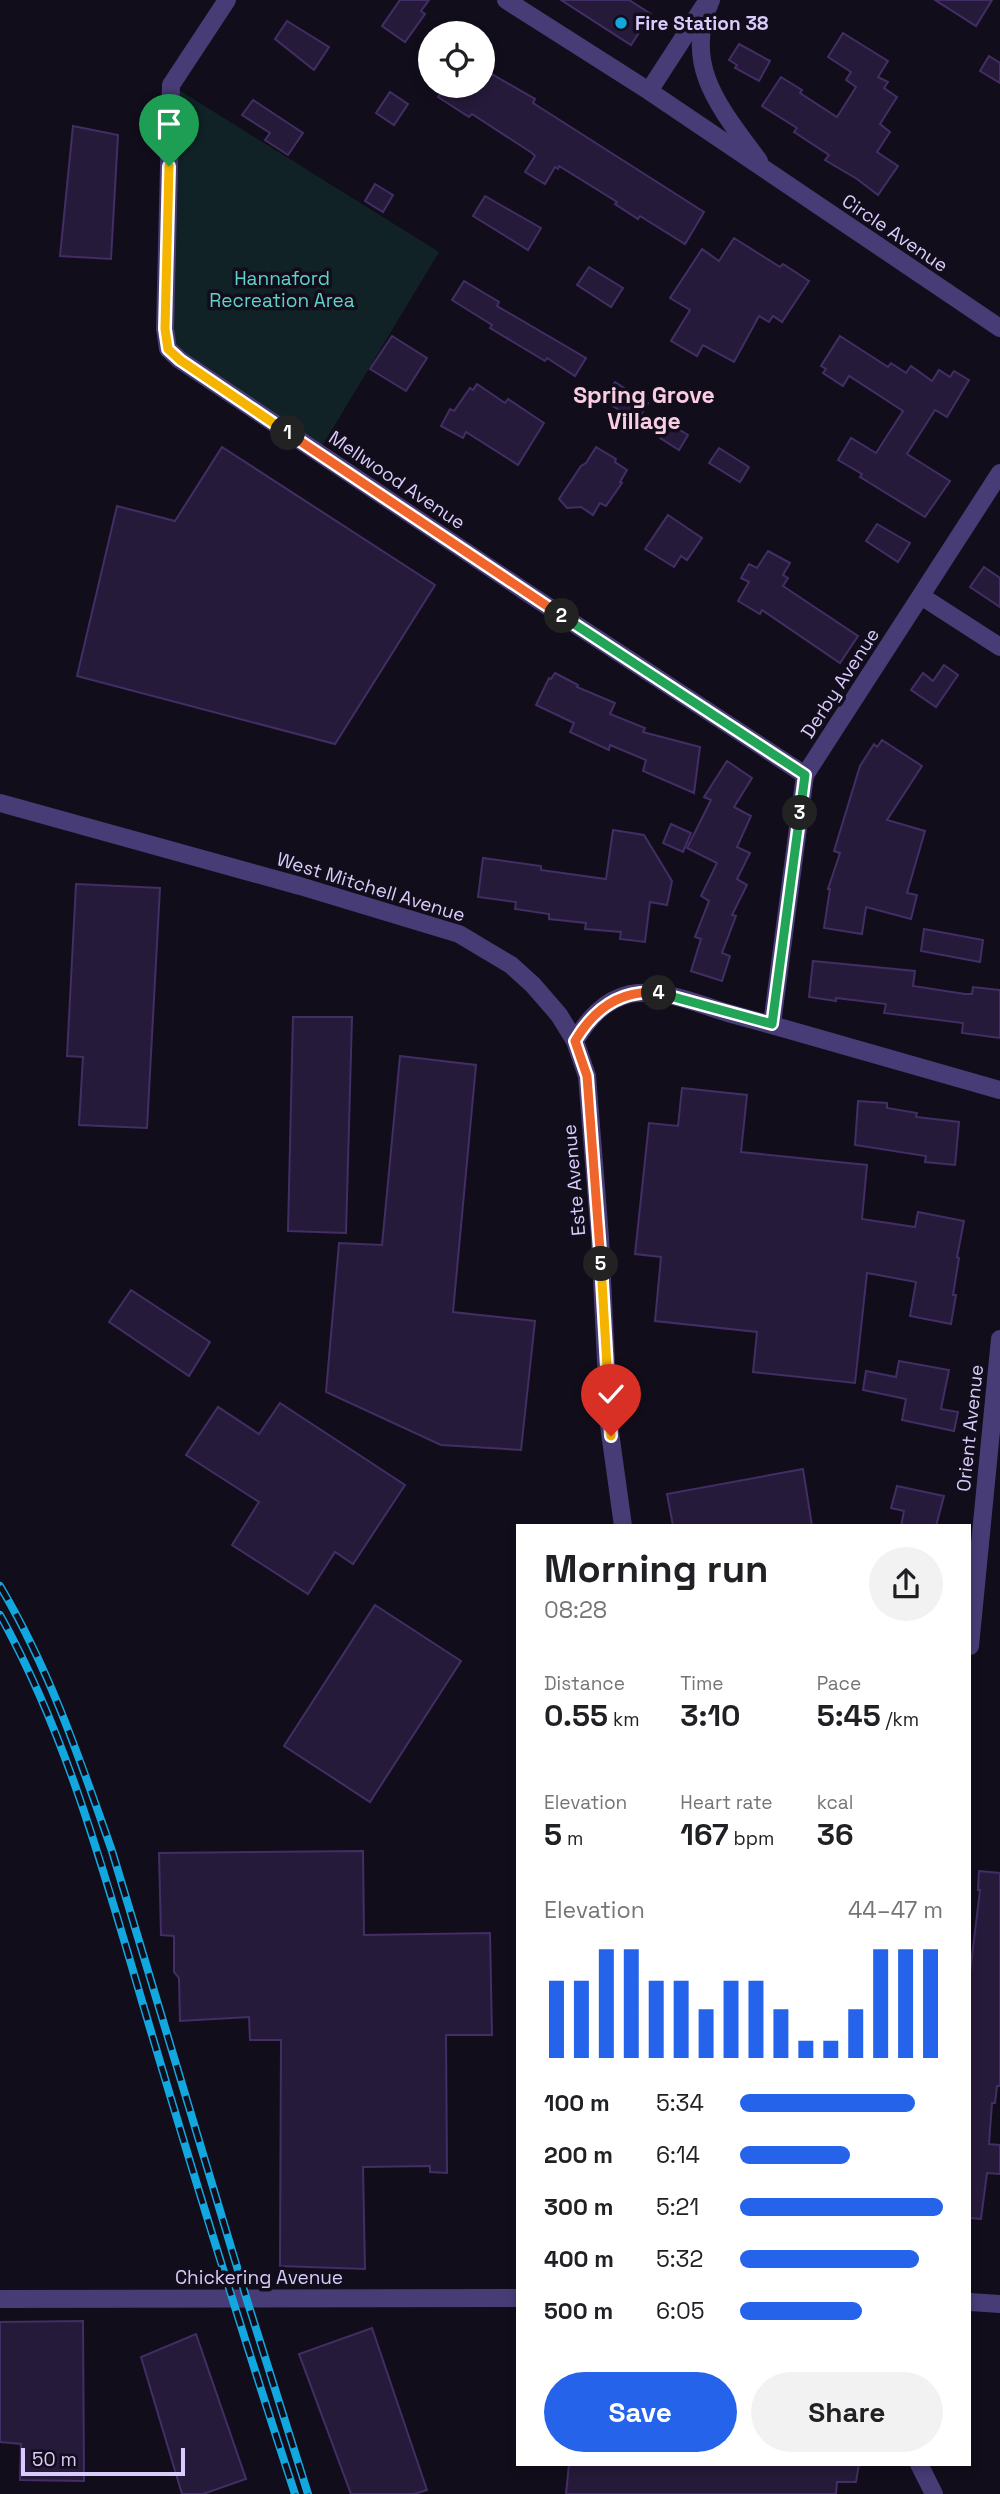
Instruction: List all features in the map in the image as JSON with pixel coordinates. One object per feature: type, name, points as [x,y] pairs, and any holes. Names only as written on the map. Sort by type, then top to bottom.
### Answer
[{"type":"street","name":"Mellwood Avenue","points":[[227,0],[171,85],[165,329],[168,349],[180,360],[318,453],[805,775]]},
{"type":"street","points":[[506,0],[649,91]]},
{"type":"street","name":"Circle Avenue","points":[[709,0],[649,91],[1000,328]]},
{"type":"street","name":"Circle Avenue","points":[[709,0],[700,46],[705,78],[721,109],[767,172]]},
{"type":"street","name":"Derby Avenue","points":[[772,1024],[805,775],[1000,473]]},
{"type":"street","points":[[921,596],[1000,647]]},
{"type":"street","name":"West Mitchell Avenue","points":[[0,803],[300,886],[459,934],[511,965],[533,985],[559,1016],[575,1041]]},
{"type":"street","points":[[575,1041],[586,1022],[602,1007],[632,994],[664,994],[1000,1090]]},
{"type":"street","name":"Este Avenue","points":[[575,1041],[587,1076],[600,1238],[609,1425],[623,1524]]},
{"type":"street","name":"Orient Avenue","points":[[971,1636],[1000,1339]]},
{"type":"street","name":"Chickering Avenue","points":[[0,2299],[516,2298]]},
{"type":"street","points":[[971,2302],[1000,2304]]},
{"type":"street","points":[[920,2466],[934,2494]]},
{"type":"green space","name":"Hannaford Recreation Area","points":[[171,85],[439,252],[318,453],[180,360],[165,329]]},
{"type":"building","points":[[400,0],[429,0],[421,11],[425,14],[405,42],[382,26]]},
{"type":"building","name":"Fire Station 38","points":[[561,0],[629,0],[651,14],[631,45]]},
{"type":"building","points":[[935,0],[992,0],[976,26]]},
{"type":"building","points":[[287,21],[329,47],[314,70],[275,39]]},
{"type":"building","points":[[843,33],[888,61],[878,77],[888,82],[884,88],[897,97],[880,124],[890,132],[877,152],[898,166],[878,195],[825,160],[829,155],[794,132],[797,128],[762,106],[781,77],[837,117],[856,87],[846,80],[851,72],[828,57]]},
{"type":"building","points":[[739,44],[770,61],[759,81],[735,68],[737,65],[729,60]]},
{"type":"building","points":[[989,56],[1000,63],[1000,83],[980,71]]},
{"type":"building","points":[[495,76],[535,99],[533,103],[704,212],[685,244],[640,216],[638,219],[615,204],[617,202],[559,166],[558,169],[555,167],[545,184],[525,172],[535,156],[532,153],[472,114],[469,117],[440,98],[495,98]]},
{"type":"building","points":[[390,92],[408,104],[394,125],[376,113]]},
{"type":"building","points":[[253,100],[303,133],[288,155],[265,140],[270,133],[242,115]]},
{"type":"building","points":[[73,126],[118,135],[111,259],[60,256]]},
{"type":"building","points":[[375,184],[393,195],[383,212],[365,201]]},
{"type":"building","points":[[485,196],[541,228],[528,250],[473,216]]},
{"type":"building","points":[[734,238],[780,267],[783,264],[809,281],[782,322],[773,316],[769,322],[759,316],[734,362],[703,345],[697,356],[671,341],[690,310],[670,298],[702,249],[719,261]]},
{"type":"building","points":[[589,267],[623,288],[611,307],[577,285]]},
{"type":"building","points":[[464,281],[499,302],[497,306],[586,358],[575,376],[490,328],[492,325],[452,300]]},
{"type":"building","points":[[392,336],[427,358],[406,391],[370,369]]},
{"type":"building","points":[[840,336],[888,367],[891,363],[906,373],[911,366],[932,381],[939,370],[950,377],[954,371],[969,380],[947,417],[935,410],[907,454],[950,481],[925,517],[860,477],[862,474],[838,460],[851,438],[876,453],[903,411],[849,376],[843,386],[823,373],[826,369],[821,366]]},
{"type":"building","points":[[615,382],[648,403],[637,421],[603,400]]},
{"type":"building","points":[[477,384],[505,403],[508,399],[544,423],[518,465],[466,432],[463,438],[441,426],[450,409],[454,411],[470,388],[473,390]]},
{"type":"building","points":[[669,423],[688,435],[679,450],[660,438]]},
{"type":"building","points":[[222,447],[435,585],[335,744],[77,676],[117,506],[175,521]]},
{"type":"building","points":[[596,447],[616,459],[615,462],[627,470],[620,482],[622,483],[606,506],[600,503],[593,515],[581,507],[567,508],[559,499]]},
{"type":"building","points":[[719,448],[749,467],[740,482],[709,463]]},
{"type":"building","points":[[668,515],[702,538],[687,560],[681,556],[674,567],[645,549]]},
{"type":"building","points":[[877,524],[910,543],[898,562],[866,541]]},
{"type":"building","points":[[768,551],[790,563],[783,575],[788,578],[783,586],[858,636],[840,663],[762,610],[760,614],[738,601],[749,582],[741,578],[749,564],[757,568]]},
{"type":"building","points":[[984,567],[1000,578],[1000,607],[970,587]]},
{"type":"building","points":[[944,665],[958,675],[936,707],[911,690],[923,673],[933,681]]},
{"type":"building","points":[[555,673],[578,685],[577,687],[615,703],[610,714],[645,728],[643,732],[700,747],[694,793],[643,771],[646,760],[610,745],[609,750],[570,732],[574,723],[536,705],[549,678]]},
{"type":"building","points":[[882,740],[922,766],[887,820],[925,831],[907,893],[917,895],[911,919],[866,907],[862,934],[824,928],[828,889],[840,853],[834,851],[860,766],[874,744],[877,747]]},
{"type":"building","points":[[727,761],[752,778],[734,807],[751,816],[737,847],[750,853],[737,879],[747,885],[732,915],[736,916],[722,953],[730,956],[722,981],[691,971],[701,939],[695,937],[709,901],[701,896],[717,863],[687,848],[711,800],[704,797]]},
{"type":"building","points":[[671,824],[691,833],[683,852],[663,843]]},
{"type":"building","points":[[613,830],[644,835],[672,881],[667,905],[650,902],[645,942],[620,939],[621,932],[585,929],[586,923],[549,919],[549,914],[515,909],[516,902],[478,897],[483,858],[606,879]]},
{"type":"building","points":[[76,884],[160,888],[147,1128],[79,1125],[83,1057],[67,1056]]},
{"type":"building","points":[[924,929],[983,940],[980,962],[921,951]]},
{"type":"building","points":[[813,961],[915,971],[913,986],[965,994],[972,994],[973,987],[1000,990],[1000,1038],[962,1033],[963,1023],[884,1013],[886,1004],[809,997]]},
{"type":"building","points":[[293,1017],[352,1017],[346,1233],[288,1231]]},
{"type":"building","points":[[400,1056],[476,1065],[453,1312],[535,1321],[521,1450],[441,1445],[326,1392],[339,1243],[382,1245]]},
{"type":"building","points":[[682,1088],[747,1095],[741,1152],[867,1165],[862,1219],[915,1227],[918,1212],[964,1221],[957,1257],[953,1295],[956,1295],[951,1324],[910,1316],[916,1282],[867,1273],[855,1383],[753,1372],[757,1332],[655,1321],[661,1257],[635,1254],[649,1123],[678,1126]]},
{"type":"building","points":[[858,1101],[887,1103],[887,1108],[917,1113],[916,1117],[959,1122],[955,1165],[925,1162],[926,1156],[855,1145]]},
{"type":"building","points":[[131,1290],[210,1342],[189,1376],[109,1322]]},
{"type":"building","points":[[899,1361],[949,1370],[941,1409],[958,1412],[954,1431],[902,1420],[906,1399],[863,1390],[866,1371],[896,1377]]},
{"type":"building","points":[[280,1403],[405,1485],[353,1564],[335,1552],[308,1594],[232,1545],[259,1502],[186,1455],[218,1407],[259,1434]]},
{"type":"building","points":[[803,1469],[812,1524],[673,1524],[667,1494]]},
{"type":"building","points":[[897,1486],[944,1496],[937,1524],[901,1524],[904,1511],[891,1508]]},
{"type":"building","points":[[375,1605],[461,1661],[370,1802],[284,1746]]},
{"type":"building","points":[[363,1851],[364,1935],[490,1933],[492,2035],[446,2035],[447,2173],[430,2172],[430,2166],[363,2167],[365,2269],[280,2266],[281,2040],[250,2040],[249,2017],[180,2021],[179,1978],[174,1972],[174,1936],[161,1935],[159,1853]]},
{"type":"building","points":[[979,1871],[1000,1873],[1000,2086],[997,2086],[995,2103],[992,2103],[989,2144],[1000,2145],[1000,2174],[987,2173],[981,2219],[971,2218],[971,1965]]},
{"type":"building","points":[[83,2321],[84,2481],[20,2480],[21,2444],[0,2442],[0,2322]]},
{"type":"building","points":[[372,2328],[427,2490],[414,2494],[351,2494],[299,2354]]},
{"type":"building","points":[[196,2334],[246,2479],[203,2494],[182,2494],[141,2357]]},
{"type":"building","points":[[569,2466],[859,2466],[856,2482],[837,2482],[836,2494],[566,2494]]},
{"type":"railway","points":[[0,1586],[49,1683],[76,1749],[112,1851],[308,2494]]},
{"type":"railway","points":[[0,1615],[47,1712],[84,1812],[219,2256],[295,2494]]},
{"type":"place","name":"Fire Station 38","points":[[621,23]]},
{"type":"district","name":"Spring Grove Village","points":[[644,408]]},
{"type":"route","points":[[169,166],[165,329],[168,349],[180,360],[318,453],[805,775],[772,1024],[664,994],[632,994],[602,1007],[586,1022],[575,1041],[587,1076],[600,1238],[611,1436]]}]
